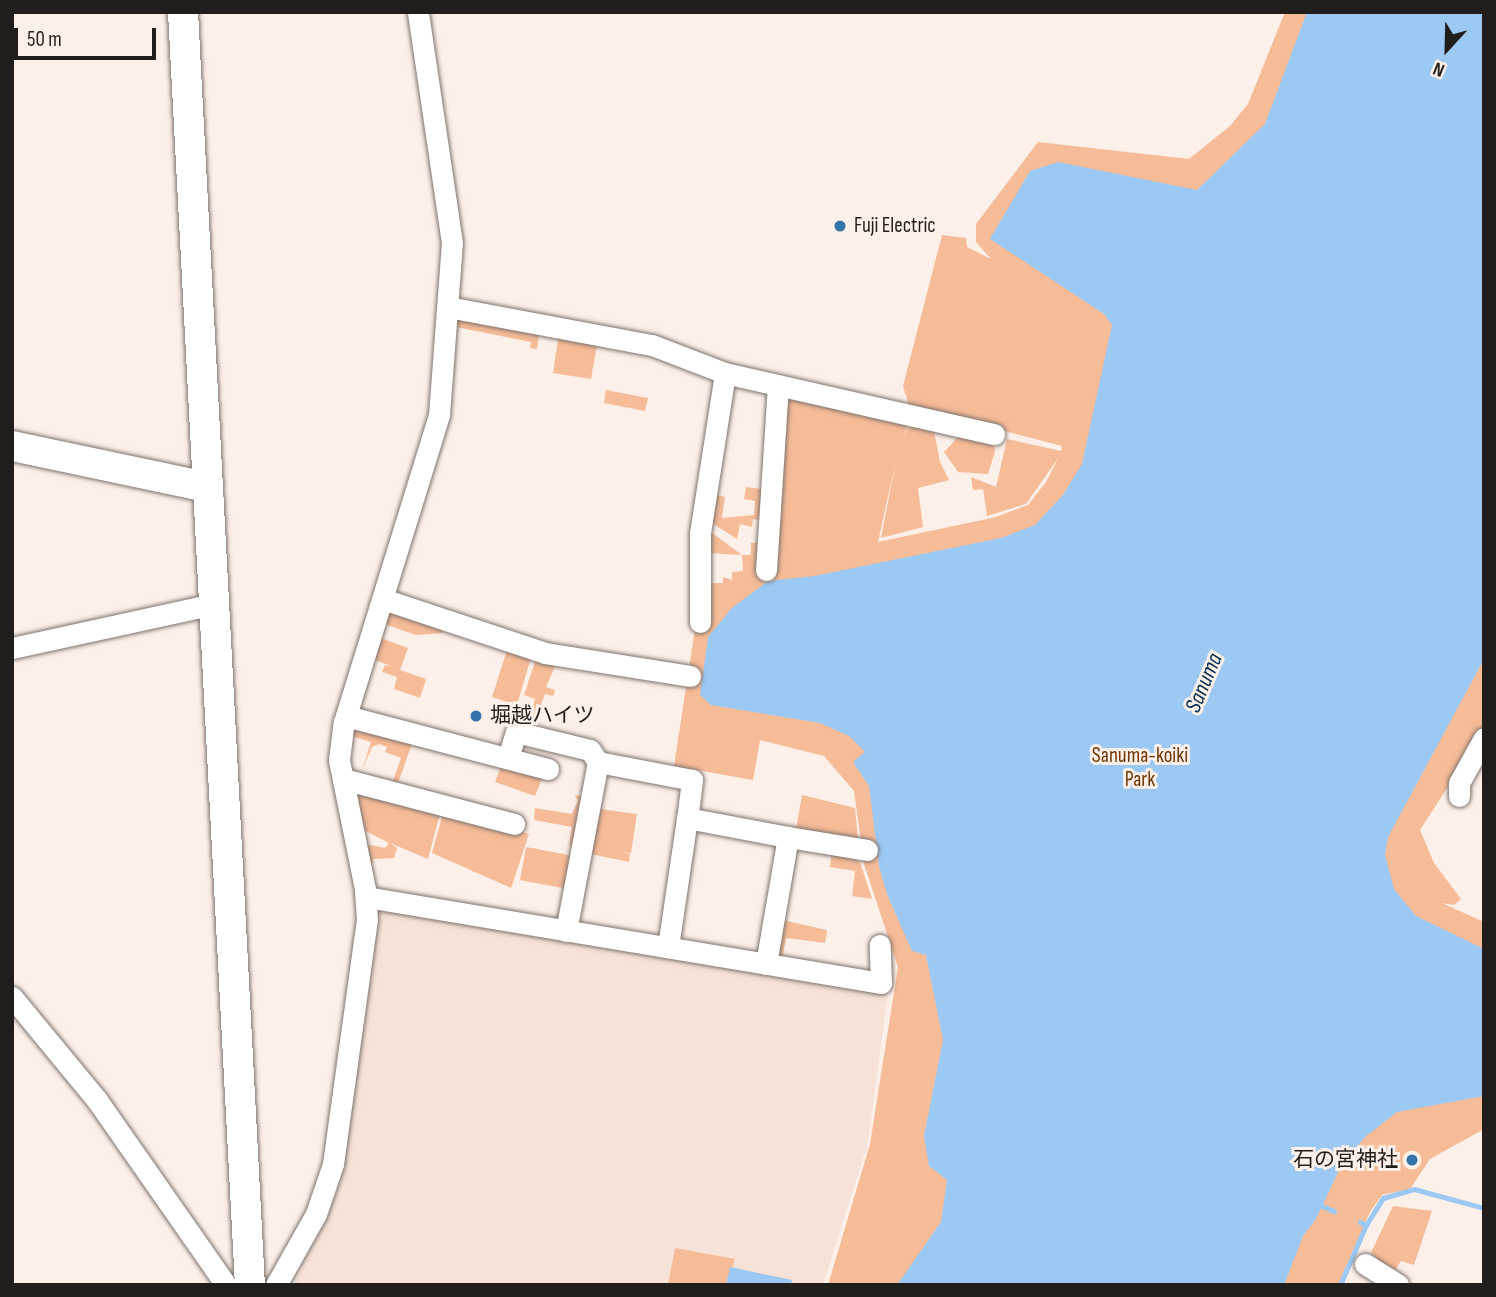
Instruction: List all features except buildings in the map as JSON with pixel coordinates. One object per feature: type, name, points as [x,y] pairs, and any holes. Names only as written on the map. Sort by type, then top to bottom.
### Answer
[{"type":"street","points":[[183,12],[250,1285]]},
{"type":"street","points":[[276,1285],[316,1214],[333,1164],[367,920],[366,897],[340,760],[346,716],[439,415],[452,243],[418,12]]},
{"type":"street","points":[[448,307],[652,345],[725,373],[994,434]]},
{"type":"street","points":[[700,622],[700,533],[725,373]]},
{"type":"street","points":[[766,570],[778,385]]},
{"type":"street","points":[[12,446],[207,486]]},
{"type":"street","points":[[383,599],[545,653],[690,676]]},
{"type":"street","points":[[12,648],[213,604]]},
{"type":"street","points":[[346,716],[548,769]]},
{"type":"street","points":[[508,758],[516,732],[590,750],[598,762],[566,930]]},
{"type":"street","points":[[1459,796],[1459,783],[1484,738]]},
{"type":"street","points":[[598,762],[692,780],[668,947]]},
{"type":"street","points":[[342,779],[514,824]]},
{"type":"street","points":[[687,818],[867,850]]},
{"type":"street","points":[[766,964],[788,837]]},
{"type":"street","points":[[366,897],[887,984],[880,945]]},
{"type":"street","points":[[12,997],[97,1100],[226,1285]]},
{"type":"street","points":[[1365,1264],[1398,1285]]},
{"type":"shaded area","points":[[375,907],[888,992],[868,1143],[823,1285],[294,1285],[315,1236]]},
{"type":"green space","name":"Sanuma","points":[[1285,12],[1484,12],[1484,731],[1420,830],[1434,863],[1461,899],[1454,905],[1442,903],[1484,922],[1484,1129],[1430,1159],[1410,1189],[1382,1195],[1370,1212],[1338,1285],[828,1285],[870,1144],[898,967],[864,864],[854,791],[824,756],[760,740],[753,780],[674,766],[702,583],[723,583],[723,577],[732,580],[732,572],[743,571],[742,555],[751,555],[751,543],[763,543],[780,390],[909,420],[903,440],[907,429],[920,423],[934,431],[940,462],[949,480],[918,488],[923,527],[881,538],[896,460],[878,542],[996,517],[1028,505],[1046,482],[1059,457],[1026,504],[987,516],[983,489],[973,490],[971,477],[996,487],[1007,439],[1061,451],[1062,446],[909,406],[903,386],[942,235],[966,238],[967,247],[991,259],[976,242],[976,224],[1038,142],[1189,159],[1230,126],[1248,104]]},
{"type":"green space","points":[[457,317],[540,330],[537,349],[530,348],[531,342],[456,327]]},
{"type":"green space","points":[[559,333],[598,339],[591,379],[553,373]]},
{"type":"green space","points":[[606,390],[648,398],[645,411],[604,403]]},
{"type":"green space","points":[[962,433],[993,442],[995,451],[988,474],[958,472],[944,452]]},
{"type":"green space","points":[[746,487],[770,490],[766,521],[753,519],[752,527],[740,524],[737,539],[704,518],[709,494],[725,497],[722,518],[754,515],[755,501],[744,499]]},
{"type":"green space","points":[[704,527],[742,555],[709,553]]},
{"type":"green space","points":[[391,610],[441,627],[443,633],[416,635],[384,624]]},
{"type":"green space","points":[[381,638],[408,648],[400,670],[426,679],[420,698],[394,689],[397,677],[382,672],[385,665],[393,667],[373,659]]},
{"type":"green space","points":[[508,647],[532,654],[517,705],[492,697]]},
{"type":"green space","points":[[536,659],[556,664],[546,687],[555,690],[553,696],[545,694],[537,715],[531,713],[535,699],[524,695]]},
{"type":"green space","points":[[359,725],[413,741],[398,783],[393,781],[401,758],[385,752],[387,747],[379,744],[372,747],[362,770],[371,742],[348,735]]},
{"type":"green space","points":[[502,763],[544,774],[535,796],[495,782]]},
{"type":"green space","points":[[354,791],[441,810],[428,859],[390,843],[397,848],[394,858],[373,859],[371,869],[365,844],[385,848],[389,843],[360,828]]},
{"type":"green space","points":[[575,795],[582,796],[575,846],[569,845],[572,827],[534,820],[535,808],[572,814],[578,801]]},
{"type":"green space","points":[[802,795],[855,808],[858,839],[796,829]]},
{"type":"green space","points":[[593,808],[637,814],[631,853],[621,852],[630,854],[629,862],[586,853]]},
{"type":"green space","points":[[444,810],[529,834],[511,888],[432,853]]},
{"type":"green space","points":[[526,847],[574,856],[568,889],[520,880]]},
{"type":"green space","points":[[832,850],[860,862],[872,899],[852,896],[855,871],[830,867]]},
{"type":"green space","points":[[782,920],[827,930],[825,943],[786,938],[782,958],[776,951]]},
{"type":"green space","points":[[1393,1206],[1432,1211],[1414,1265],[1401,1261],[1393,1274],[1371,1253]]},
{"type":"green space","points":[[675,1248],[735,1259],[726,1285],[668,1285]]},
{"type":"water","name":"Sanuma","points":[[1307,12],[1484,12],[1484,659],[1388,837],[1385,855],[1394,889],[1416,916],[1484,949],[1484,1096],[1397,1112],[1365,1137],[1340,1168],[1316,1219],[1303,1236],[1284,1285],[897,1285],[941,1222],[947,1180],[929,1166],[924,1136],[943,1040],[926,955],[912,951],[887,894],[879,866],[869,786],[853,762],[865,752],[849,736],[820,723],[711,705],[700,695],[708,637],[732,608],[768,581],[814,576],[1001,538],[1035,525],[1063,495],[1082,464],[1112,325],[1104,314],[990,239],[1030,171],[1058,162],[1197,190],[1265,124]]},
{"type":"water","points":[[730,1267],[792,1280],[791,1285],[726,1285]]},
{"type":"waterway","points":[[1360,1222],[1366,1225],[1383,1198],[1414,1189],[1484,1208]]},
{"type":"waterway","points":[[1322,1206],[1334,1211]]},
{"type":"waterway","points":[[1340,1285],[1366,1225]]},
{"type":"place","name":"Fuji Electric","points":[[840,226]]},
{"type":"place","name":"堀越ハイツ","points":[[476,716]]},
{"type":"place","name":"石の宮神社","points":[[1412,1160]]},
{"type":"park label","name":"Sanuma-koiki Park","points":[[1140,768]]}]
